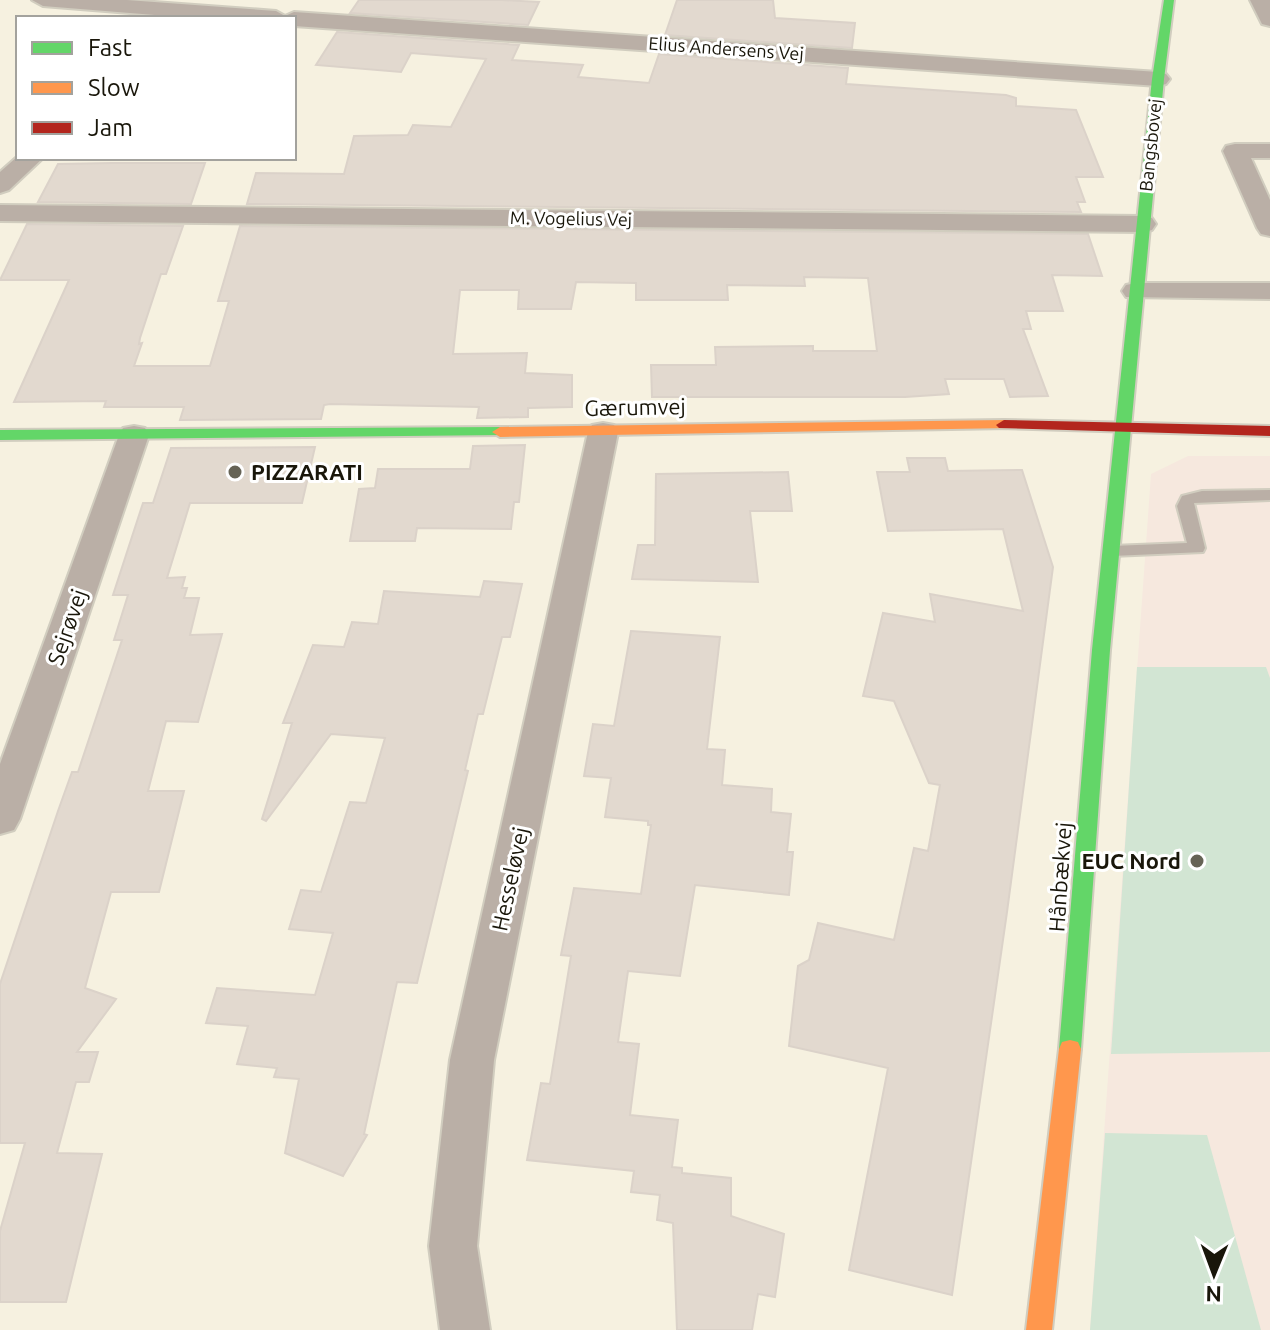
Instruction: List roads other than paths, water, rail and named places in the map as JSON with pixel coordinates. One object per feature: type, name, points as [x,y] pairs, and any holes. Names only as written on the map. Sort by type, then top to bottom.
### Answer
[{"type":"street","points":[[43,0],[221,16]]},
{"type":"street","name":"Bangsbovej","points":[[1122,428],[1169,0]]},
{"type":"street","points":[[1261,0],[1270,19]]},
{"type":"street","name":"Elius Andersens Vej","points":[[296,19],[1158,79]]},
{"type":"street","points":[[1270,151],[1235,151],[1270,228]]},
{"type":"street","points":[[0,185],[29,160]]},
{"type":"street","name":"M. Vogelius Vej","points":[[0,213],[1143,224]]},
{"type":"street","points":[[1136,291],[1270,291]]},
{"type":"street","name":"Gærumvej","points":[[0,435],[603,432],[1051,424],[1270,431]]},
{"type":"street","name":"Hånbækvej","points":[[1039,1330],[1065,1115],[1101,650],[1122,428]]},
{"type":"street","name":"Hesseløvej","points":[[465,1330],[453,1246],[472,1060],[603,432]]},
{"type":"street","name":"Sejrøvej","points":[[0,819],[134,435]]},
{"type":"lane","points":[[1112,551],[1197,548],[1185,506],[1188,500],[1202,496],[1270,495]]},
{"type":"place","name":"PIZZARATI","points":[[235,472]]},
{"type":"place","name":"EUC Nord","points":[[1197,861]]}]
